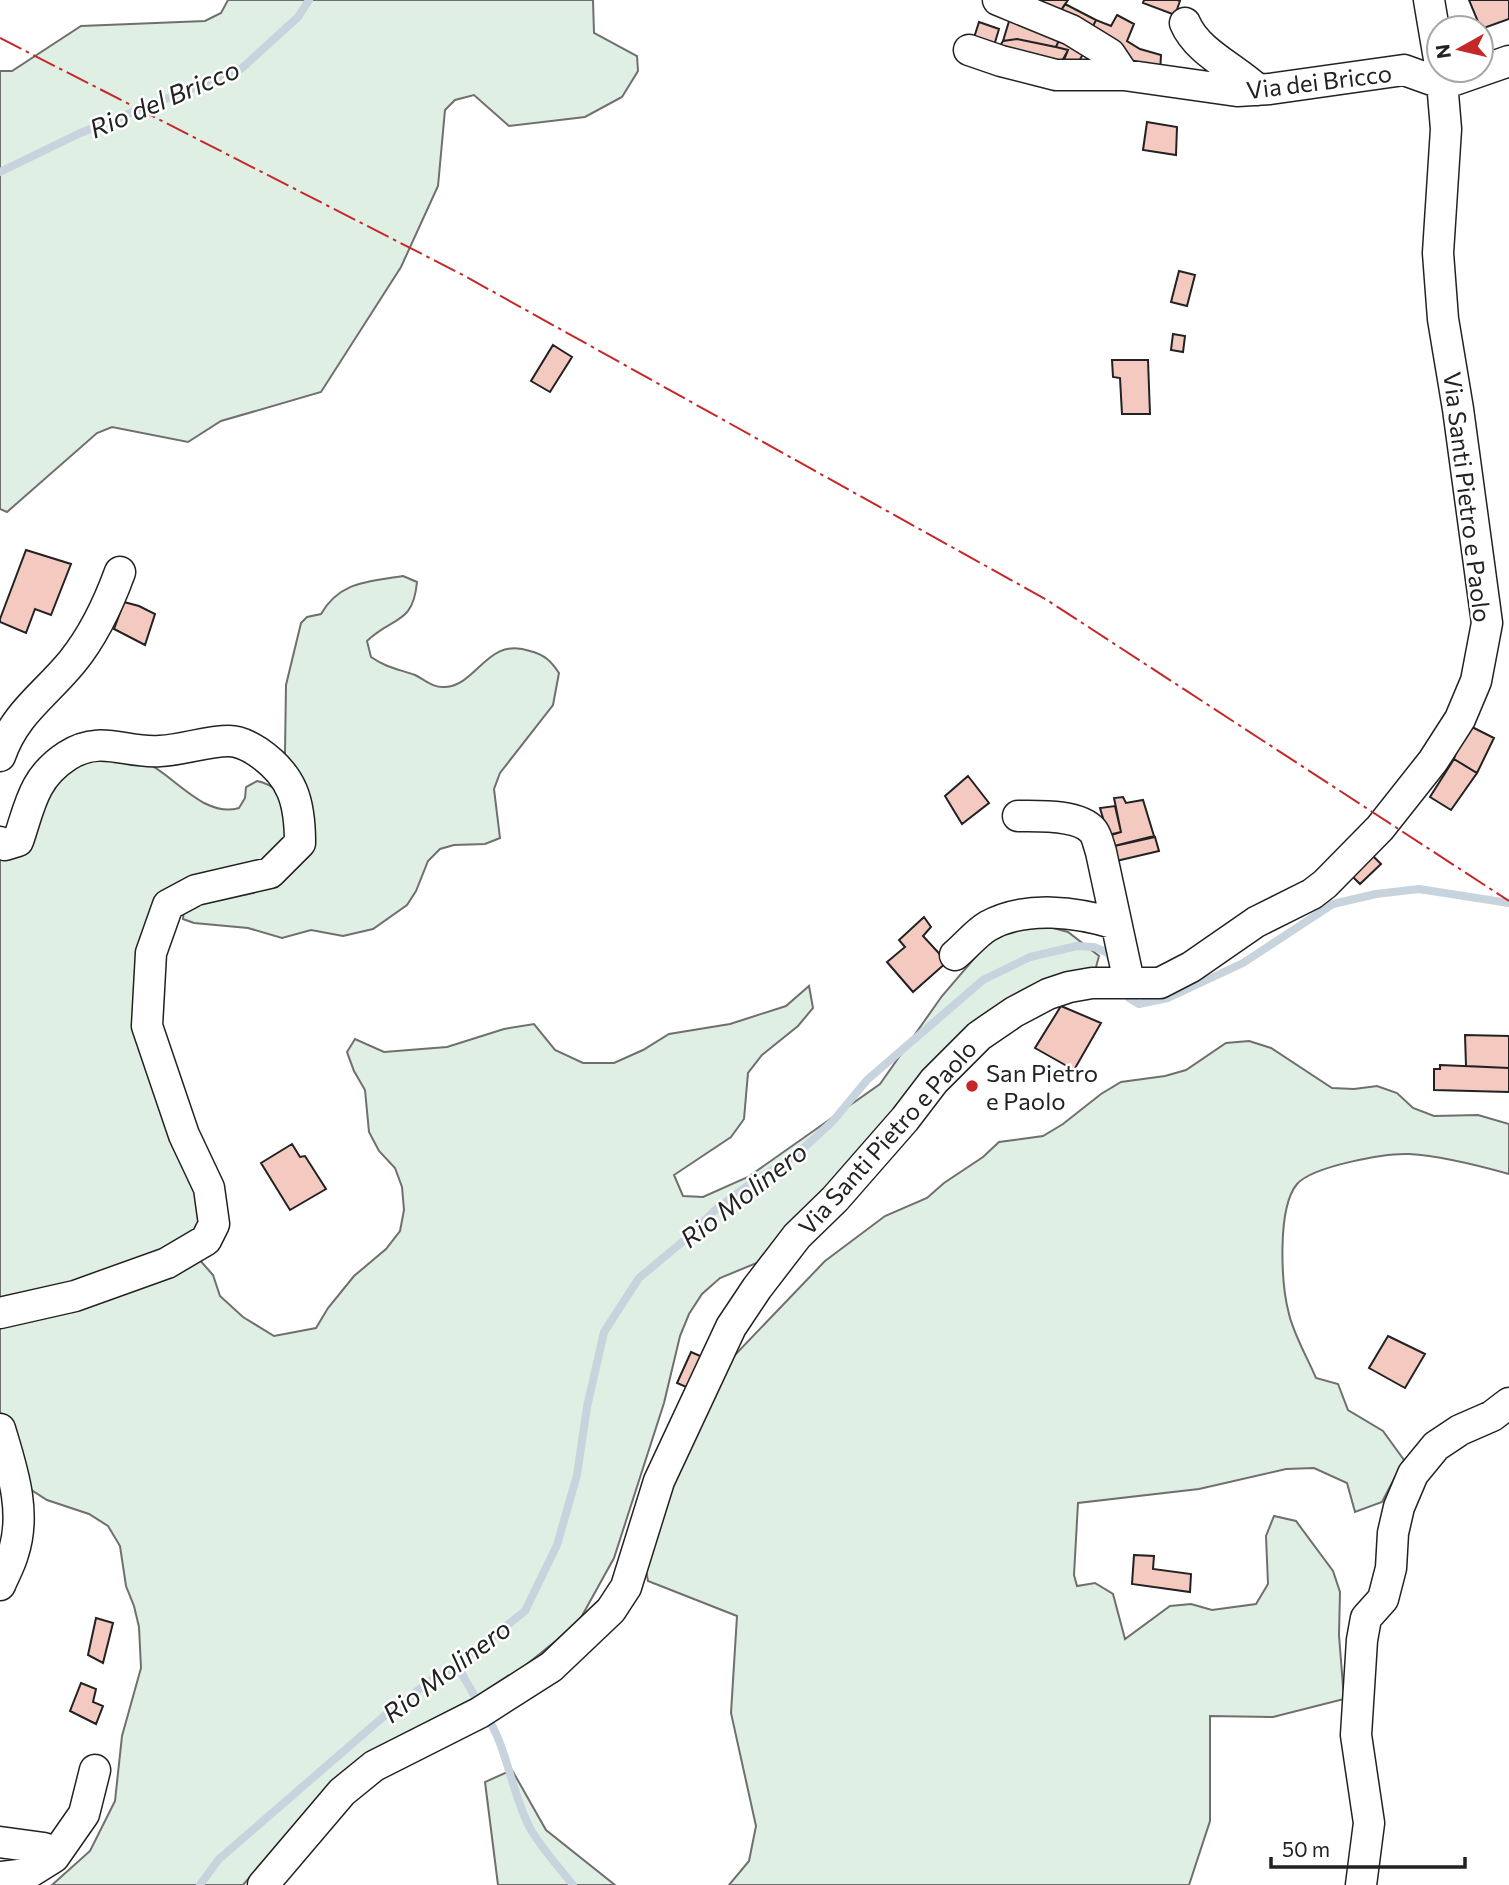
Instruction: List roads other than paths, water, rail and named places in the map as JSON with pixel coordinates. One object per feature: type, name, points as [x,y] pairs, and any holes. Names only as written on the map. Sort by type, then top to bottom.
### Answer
[{"type":"street","points":[[998,0],[1071,30],[1110,54],[1124,75]]},
{"type":"street","points":[[1185,23],[1198,44],[1241,74],[1258,90]]},
{"type":"street","name":"Via dei Bricco","points":[[969,50],[1056,75],[1124,75],[1237,91],[1404,70],[1425,71]]},
{"type":"street","name":"Via Santi Pietro e Paolo","points":[[263,1885],[333,1802],[356,1779],[394,1754],[475,1715],[551,1667],[611,1610],[626,1587],[659,1481],[731,1327],[797,1236],[845,1189],[934,1082],[979,1036],[1014,1012],[1048,994],[1069,987],[1160,983],[1191,967],[1256,922],[1312,894],[1380,828],[1433,761],[1460,719],[1476,681],[1487,623],[1443,319],[1438,253],[1446,129],[1442,84]]},
{"type":"street","points":[[0,756],[6,739],[21,715],[72,662],[88,640],[107,607],[120,572]]},
{"type":"street","points":[[0,842],[5,845],[18,841],[31,797],[42,778],[67,756],[93,745],[161,751],[231,741],[248,745],[286,775],[300,815],[300,844],[270,873],[196,890],[168,905],[151,953],[147,1026],[184,1135],[209,1188],[214,1224],[206,1240],[167,1263],[75,1296],[0,1312]]},
{"type":"street","points":[[1018,816],[1049,816],[1068,820],[1083,824],[1094,832],[1101,852],[1116,924],[1120,983]]},
{"type":"street","points":[[955,955],[987,926],[1016,916],[1051,912],[1086,916],[1116,924]]},
{"type":"street","points":[[1362,1885],[1369,1823],[1356,1735],[1362,1640],[1366,1618],[1383,1599],[1391,1568],[1393,1533],[1399,1507],[1413,1474],[1436,1446],[1460,1430],[1492,1416],[1509,1403]]},
{"type":"street","points":[[0,1429],[18,1492],[18,1519],[14,1552],[0,1585]]},
{"type":"street","points":[[0,1877],[27,1874],[54,1857],[84,1814],[95,1770]]},
{"type":"street","points":[[0,1842],[44,1848],[54,1857]]},
{"type":"waterway","name":"Rio del Bricco","points":[[0,172],[78,134],[241,69],[298,17],[309,0]]},
{"type":"waterway","name":"Rio Molinero","points":[[1125,991],[1129,998],[1139,1004],[1168,998],[1243,963],[1333,904],[1376,894],[1419,889],[1509,903]]},
{"type":"waterway","name":"Rio Molinero","points":[[200,1885],[218,1860],[383,1717],[433,1679],[457,1665],[525,1611],[557,1545],[577,1475],[587,1407],[604,1332],[639,1278],[687,1238],[714,1211],[750,1184],[795,1156],[833,1121],[867,1080],[983,980],[1030,957],[1077,946],[1094,947],[1108,953],[1112,960]]},
{"type":"waterway","points":[[457,1665],[479,1704]]},
{"type":"waterway","points":[[486,1715],[499,1742],[530,1828],[573,1885]]},
{"type":"place","name":"San Pietro e Paolo","points":[[972,1086]]}]
